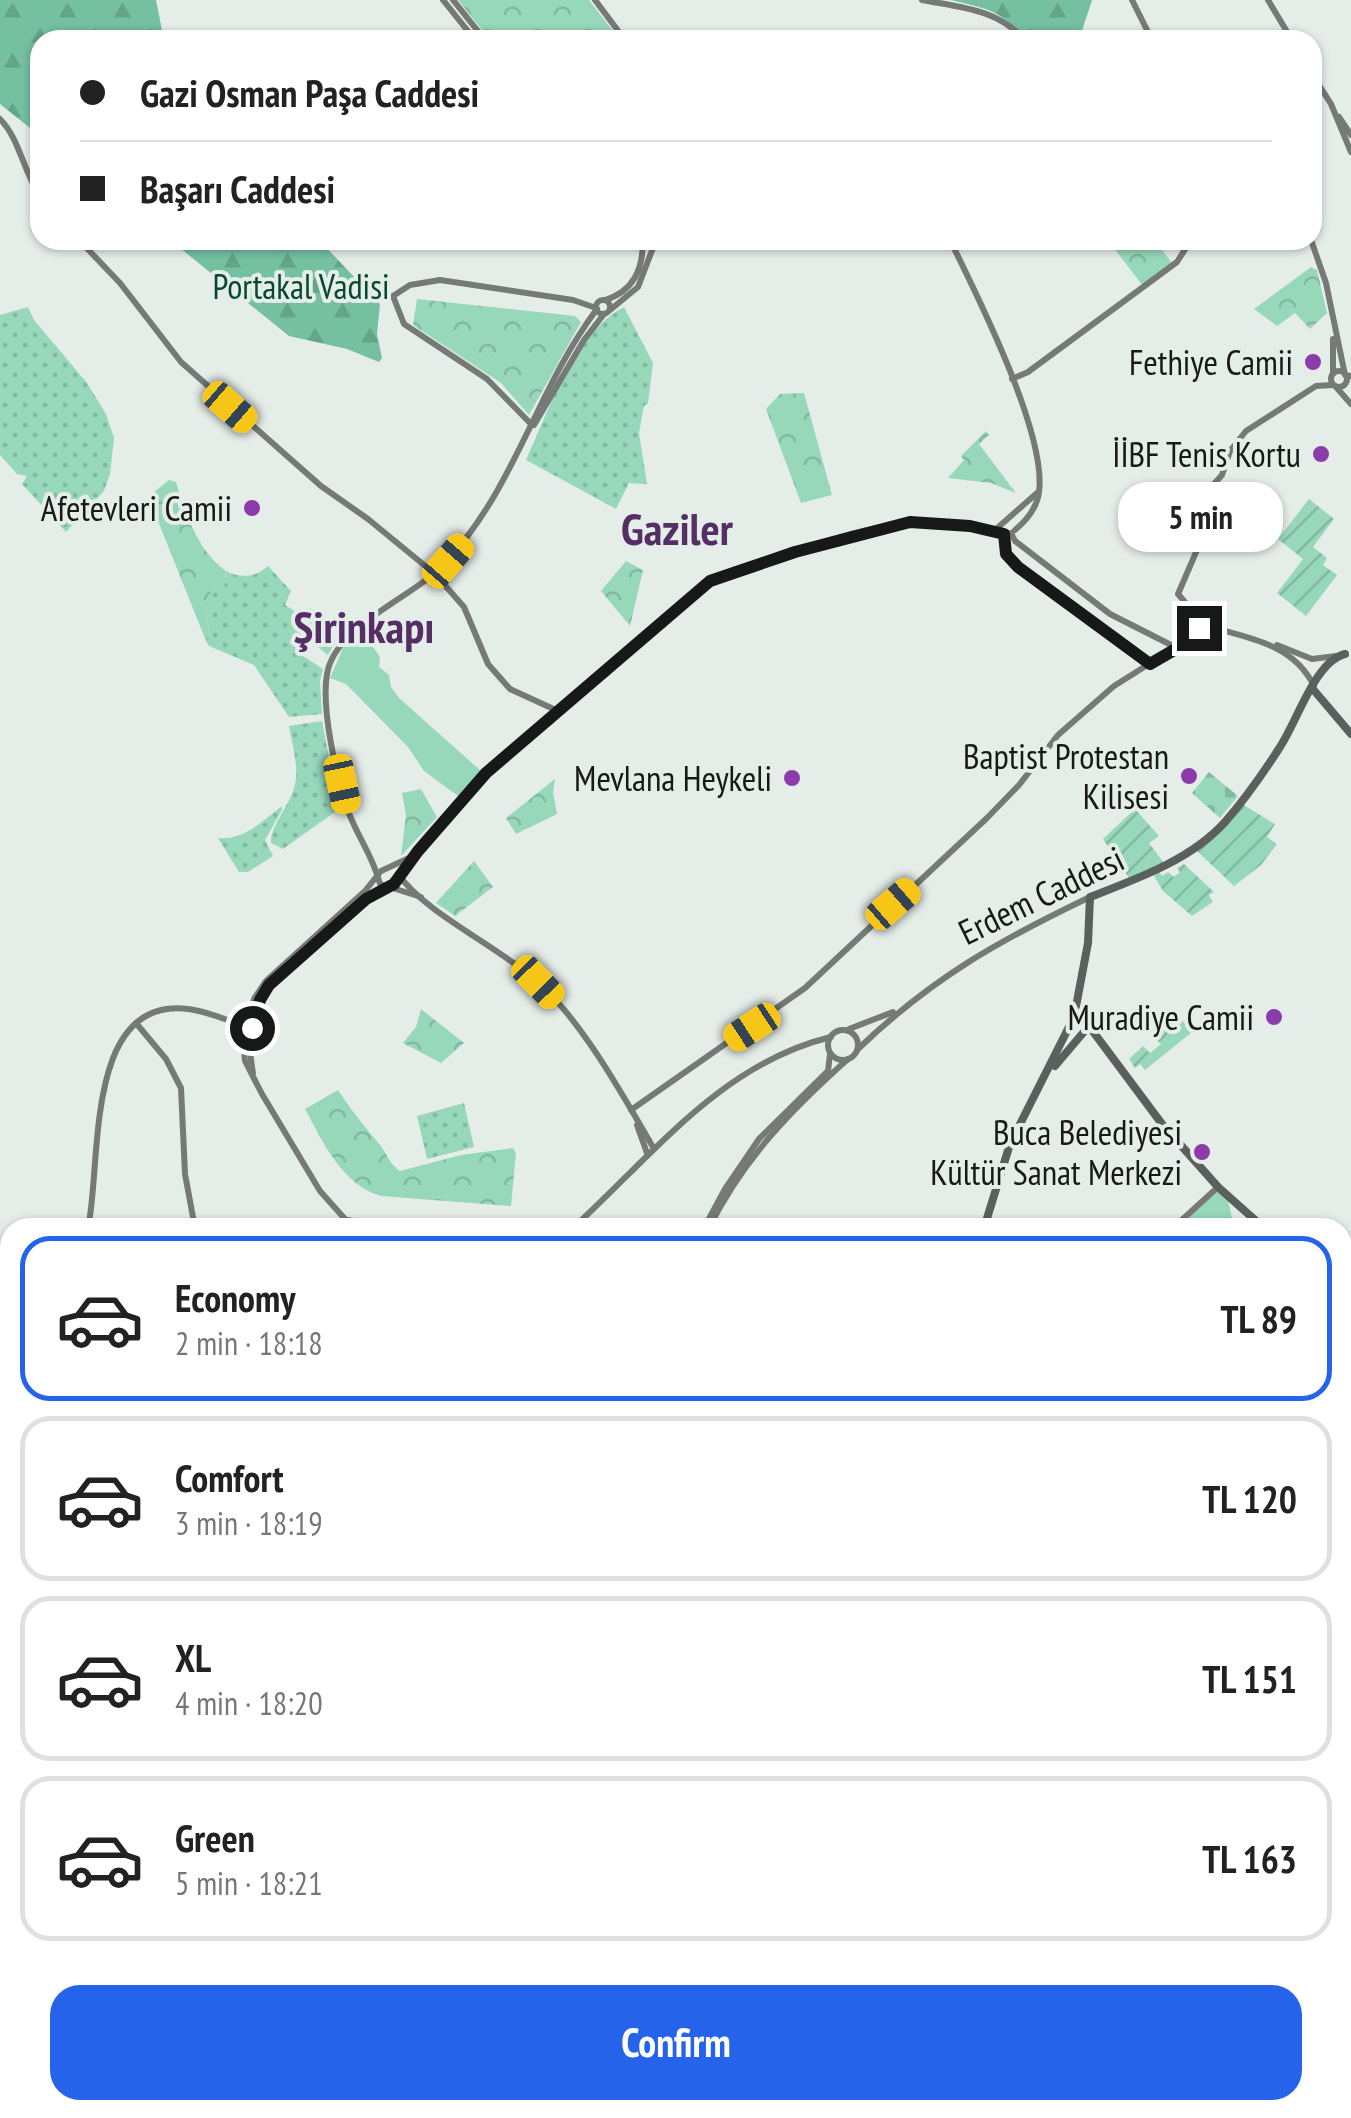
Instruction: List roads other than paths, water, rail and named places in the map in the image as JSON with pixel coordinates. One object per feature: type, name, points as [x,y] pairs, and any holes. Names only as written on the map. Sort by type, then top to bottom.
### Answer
[{"type":"main road","points":[[443,0],[467,30]]},
{"type":"main road","points":[[453,0],[477,30]]},
{"type":"main road","points":[[595,0],[618,30]]},
{"type":"main road","points":[[922,0],[988,14],[1015,30]]},
{"type":"main road","points":[[1132,0],[1147,30]]},
{"type":"main road","points":[[1268,0],[1286,30]]},
{"type":"main road","points":[[1322,91],[1351,135]]},
{"type":"main road","points":[[1335,112],[1351,152]]},
{"type":"main road","points":[[0,119],[12,133],[30,179]]},
{"type":"main road","points":[[89,250],[120,283],[181,362],[321,486],[370,520],[435,574],[464,608],[488,664],[510,689],[560,712]]},
{"type":"main road","points":[[420,898],[380,884],[372,856],[347,808],[328,717],[330,661],[341,644],[435,574],[475,529],[502,489],[557,374],[602,307],[632,285],[642,250]]},
{"type":"main road","points":[[533,426],[488,379],[404,324],[392,296],[419,282],[440,280],[602,307],[638,287],[652,250]]},
{"type":"main road","points":[[954,250],[1012,379],[1030,433],[1040,487],[1031,514],[1004,531]]},
{"type":"main road","points":[[1012,379],[1028,372],[1177,262],[1185,250]]},
{"type":"main road","points":[[1316,250],[1349,378]]},
{"type":"main road","points":[[1333,323],[1333,373],[1342,396],[1351,404]]},
{"type":"main road","points":[[1333,373],[1341,372],[1349,378]]},
{"type":"main road","points":[[1345,652],[1312,659],[1206,626],[1178,594],[1200,543],[1177,524],[1222,475],[1237,441],[1246,431],[1316,386],[1337,386],[1349,378]]},
{"type":"main road","points":[[1040,487],[1004,531],[1006,554],[1018,567],[1150,664]]},
{"type":"main road","points":[[248,1030],[269,985],[366,899],[390,887],[486,773],[678,606],[720,576],[910,522],[1004,531],[1110,614],[1175,647]]},
{"type":"main road","points":[[631,1110],[805,988],[987,818],[1058,735],[1114,686],[1195,635],[1202,622]]},
{"type":"main road","points":[[1269,643],[1299,666],[1351,734]]},
{"type":"main road","name":"Erdem Caddesi","points":[[858,1050],[899,1009],[986,948],[1154,871],[1223,824],[1281,746],[1313,686],[1345,652]]},
{"type":"main road","points":[[345,1218],[320,1191],[245,1061],[248,1030],[254,1000],[266,980],[378,875],[418,851]]},
{"type":"main road","points":[[372,856],[420,898],[538,982],[573,1023],[631,1110],[651,1151]]},
{"type":"main road","points":[[987,1218],[1010,1144],[1077,1015],[1090,898]]},
{"type":"main road","points":[[91,1218],[94,1164],[109,1068],[117,1046],[136,1023],[155,1013],[181,1008],[248,1030]]},
{"type":"main road","name":"Erdem Caddesi","points":[[848,1030],[899,1009]]},
{"type":"main road","points":[[1077,1015],[1139,1096],[1218,1187],[1253,1218]]},
{"type":"main road","points":[[136,1023],[166,1059],[181,1088],[184,1174],[192,1218]]},
{"type":"main road","points":[[1045,1076],[1088,1027]]},
{"type":"main road","points":[[583,1218],[651,1151],[744,1072],[784,1052],[848,1030],[857,1037],[858,1050],[762,1142],[713,1218]]},
{"type":"main road","points":[[1067,1032],[1077,1038]]},
{"type":"main road","points":[[712,1218],[725,1188],[759,1139],[828,1070],[830,1036]]},
{"type":"main road","points":[[809,1044],[838,1059],[848,1058]]},
{"type":"main road","points":[[1184,1218],[1218,1187]]},
{"type":"place","name":"Fethiye Camii","points":[[1313,362]]},
{"type":"place","name":"İİBF Tenis Kortu","points":[[1321,454]]},
{"type":"place","name":"Afetevleri Camii","points":[[252,508]]},
{"type":"place","name":"Baptist Protestan Kilisesi","points":[[1189,776]]},
{"type":"place","name":"Mevlana Heykeli","points":[[792,778]]},
{"type":"place","name":"Muradiye Camii","points":[[1274,1017]]},
{"type":"place","name":"Buca Belediyesi Kültür Sanat Merkezi","points":[[1202,1152]]},
{"type":"district","name":"Gaziler","points":[[677,528]]},
{"type":"district","name":"Şirinkapı","points":[[364,626]]},
{"type":"park label","name":"Portakal Vadisi","points":[[301,286]]}]
